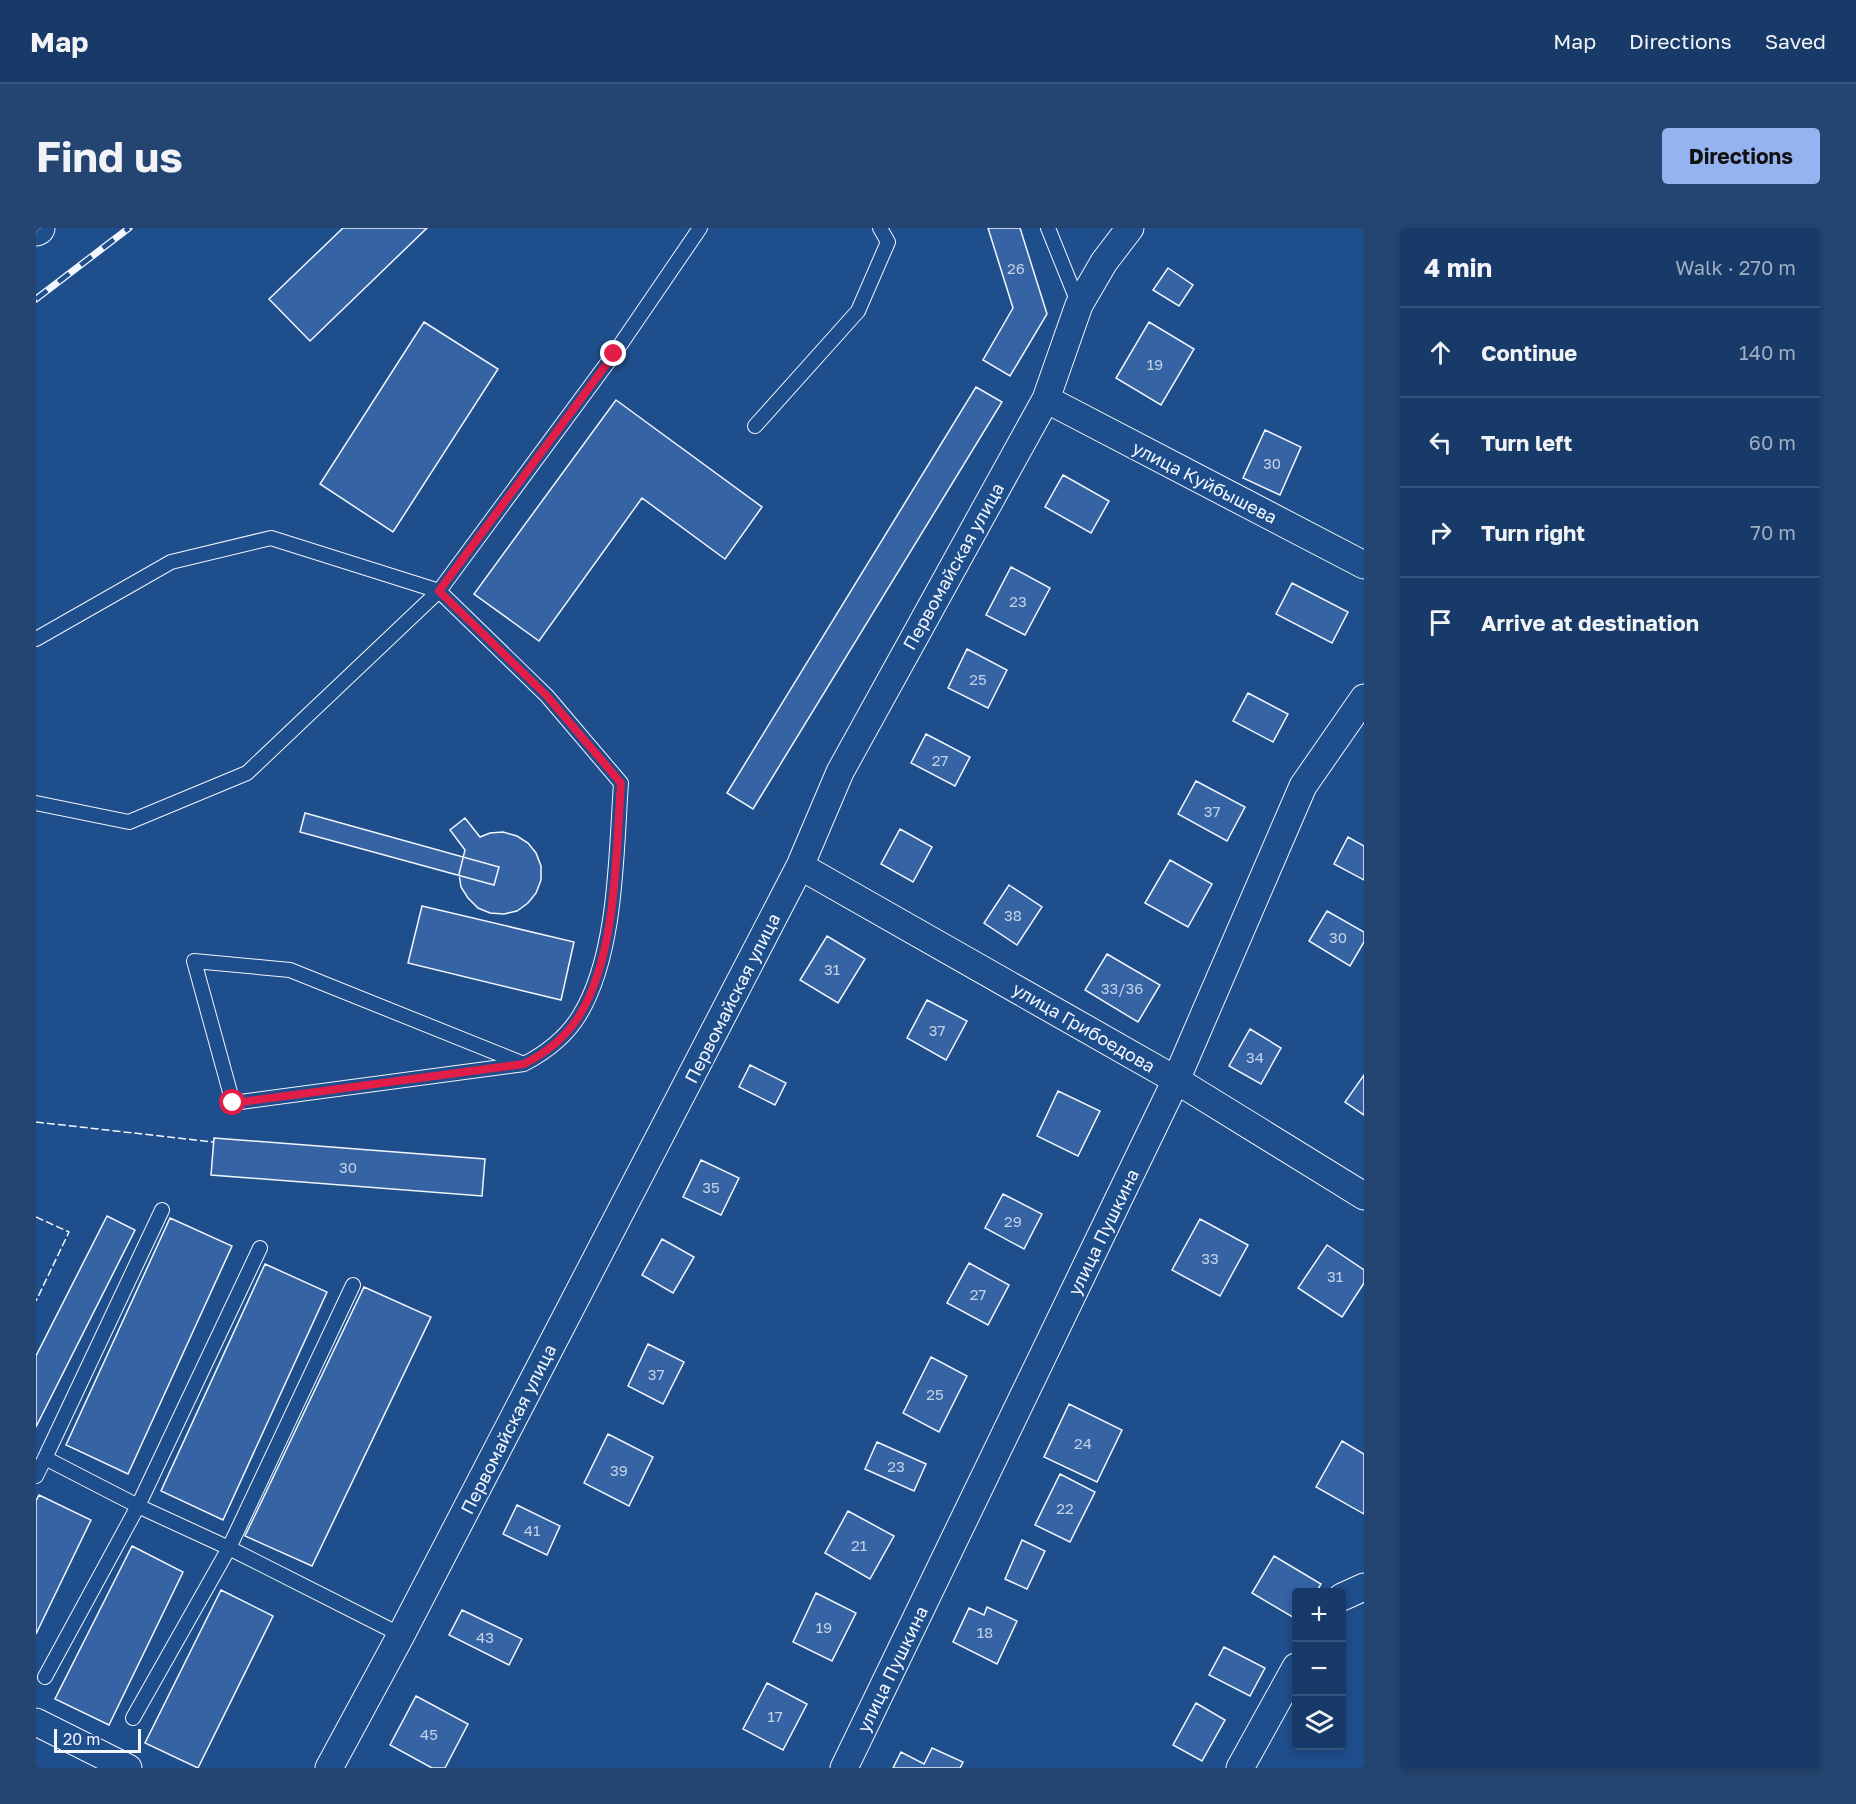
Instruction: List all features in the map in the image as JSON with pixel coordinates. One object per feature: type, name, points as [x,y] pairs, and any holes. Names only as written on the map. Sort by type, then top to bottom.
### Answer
[{"type":"street","name":"Первомайская улица","points":[[329,1768],[401,1635],[800,866],[840,772],[1046,399],[1078,305],[1104,262],[1130,228]]},
{"type":"street","name":"улица Куйбышева","points":[[1046,399],[1364,564]]},
{"type":"street","name":"улица Пушкина","points":[[844,1768],[1176,1080],[1303,786],[1364,698]]},
{"type":"street","name":"улица Грибоедова","points":[[800,866],[1176,1080],[1364,1196]]},
{"type":"street","points":[[1346,1595],[1364,1587]]},
{"type":"street","points":[[1240,1768],[1292,1674]]},
{"type":"street","points":[[36,1722],[128,1768]]},
{"type":"lane","points":[[36,802],[129,822],[246,772],[439,591],[614,354],[700,228]]},
{"type":"lane","points":[[755,426],[858,311],[888,242],[880,228]]},
{"type":"lane","points":[[1048,228],[1078,305]]},
{"type":"lane","points":[[36,639],[171,562],[271,538],[439,591],[547,696],[621,783],[612,901],[603,957],[578,1017],[565,1034],[537,1057],[524,1064],[233,1103],[194,961],[290,970],[524,1064]]},
{"type":"lane","points":[[36,1476],[162,1210]]},
{"type":"lane","points":[[45,1677],[138,1506],[260,1248]]},
{"type":"lane","points":[[133,1718],[229,1548],[353,1284]]},
{"type":"lane","points":[[45,1458],[401,1635]]},
{"type":"building","points":[[343,228],[427,228],[310,341],[269,299]]},
{"type":"building","points":[[988,228],[1020,228],[1047,314],[1010,376],[983,360],[1013,308]]},
{"type":"building","points":[[1168,268],[1193,285],[1179,306],[1153,290]]},
{"type":"building","points":[[424,322],[498,369],[393,532],[320,484]]},
{"type":"building","points":[[1149,322],[1194,349],[1161,405],[1116,378]]},
{"type":"building","points":[[976,387],[1002,402],[753,809],[727,793]]},
{"type":"building","points":[[616,400],[762,507],[725,559],[642,498],[539,641],[474,594]]},
{"type":"building","points":[[1265,430],[1301,447],[1280,495],[1243,478]]},
{"type":"building","points":[[1063,475],[1109,501],[1091,533],[1045,507]]},
{"type":"building","points":[[1011,567],[1050,588],[1025,635],[986,615]]},
{"type":"building","points":[[1292,583],[1348,612],[1332,643],[1276,614]]},
{"type":"building","points":[[967,649],[1007,670],[988,708],[948,688]]},
{"type":"building","points":[[1248,693],[1288,714],[1273,742],[1233,721]]},
{"type":"building","points":[[926,734],[970,757],[955,786],[911,763]]},
{"type":"building","points":[[1196,781],[1245,807],[1227,841],[1178,814]]},
{"type":"building","points":[[305,813],[499,867],[494,885],[300,832]]},
{"type":"building","points":[[465,818],[480,837],[503,832],[517,836],[528,843],[536,853],[541,866],[541,880],[536,893],[517,911],[504,914],[490,913],[478,908],[461,887],[459,874],[465,850],[450,830]]},
{"type":"building","points":[[900,829],[932,847],[913,882],[881,864]]},
{"type":"building","points":[[1348,837],[1364,846],[1364,880],[1334,864]]},
{"type":"building","points":[[1170,860],[1212,884],[1188,927],[1145,903]]},
{"type":"building","points":[[1009,885],[1042,907],[1017,945],[984,923]]},
{"type":"building","points":[[422,906],[574,942],[561,1000],[408,963]]},
{"type":"building","points":[[1327,911],[1364,932],[1364,942],[1350,966],[1309,941]]},
{"type":"building","points":[[827,936],[865,959],[838,1003],[800,980]]},
{"type":"building","points":[[1107,954],[1160,985],[1138,1022],[1085,990]]},
{"type":"building","points":[[927,1000],[967,1021],[946,1060],[907,1038]]},
{"type":"building","points":[[1250,1029],[1281,1048],[1261,1084],[1229,1066]]},
{"type":"building","points":[[750,1065],[786,1083],[775,1105],[739,1087]]},
{"type":"building","points":[[1364,1075],[1364,1115],[1345,1102]]},
{"type":"building","points":[[1058,1091],[1100,1111],[1078,1156],[1037,1136]]},
{"type":"building","points":[[214,1138],[485,1159],[482,1196],[211,1175]]},
{"type":"building","points":[[701,1160],[739,1178],[721,1215],[683,1197]]},
{"type":"building","points":[[1003,1194],[1042,1214],[1024,1249],[985,1228]]},
{"type":"building","points":[[107,1216],[135,1230],[36,1427],[36,1356]]},
{"type":"building","points":[[170,1218],[232,1246],[128,1474],[66,1445]]},
{"type":"building","points":[[1200,1219],[1248,1245],[1220,1296],[1172,1270]]},
{"type":"building","points":[[662,1239],[694,1257],[673,1293],[642,1275]]},
{"type":"building","points":[[1327,1245],[1364,1270],[1364,1283],[1342,1317],[1298,1288]]},
{"type":"building","points":[[969,1263],[1009,1285],[988,1325],[947,1303]]},
{"type":"building","points":[[265,1264],[327,1292],[223,1520],[161,1491]]},
{"type":"building","points":[[364,1287],[431,1317],[312,1566],[245,1536]]},
{"type":"building","points":[[648,1344],[684,1362],[663,1404],[628,1386]]},
{"type":"building","points":[[931,1357],[967,1376],[939,1432],[903,1413]]},
{"type":"building","points":[[1069,1404],[1122,1430],[1097,1482],[1044,1457]]},
{"type":"building","points":[[608,1434],[653,1457],[629,1506],[584,1483]]},
{"type":"building","points":[[1342,1441],[1364,1454],[1364,1514],[1316,1487]]},
{"type":"building","points":[[877,1442],[926,1464],[914,1491],[865,1469]]},
{"type":"building","points":[[1060,1474],[1095,1492],[1070,1542],[1035,1525]]},
{"type":"building","points":[[39,1495],[91,1520],[36,1634],[36,1501]]},
{"type":"building","points":[[517,1505],[560,1526],[547,1555],[503,1534]]},
{"type":"building","points":[[848,1511],[894,1536],[870,1579],[825,1553]]},
{"type":"building","points":[[1022,1540],[1045,1551],[1027,1589],[1005,1579]]},
{"type":"building","points":[[132,1546],[183,1572],[109,1725],[55,1699]]},
{"type":"building","points":[[1274,1556],[1321,1584],[1318,1588],[1292,1588],[1292,1617],[1252,1593]]},
{"type":"building","points":[[221,1590],[273,1616],[198,1768],[145,1743]]},
{"type":"building","points":[[816,1593],[856,1613],[832,1661],[793,1642]]},
{"type":"building","points":[[987,1607],[1017,1621],[997,1664],[953,1642],[969,1608],[984,1615]]},
{"type":"building","points":[[462,1610],[522,1639],[509,1665],[449,1635]]},
{"type":"building","points":[[1224,1647],[1265,1668],[1250,1696],[1209,1675]]},
{"type":"building","points":[[767,1683],[807,1704],[783,1750],[743,1729]]},
{"type":"building","points":[[416,1696],[468,1724],[445,1768],[432,1768],[390,1745]]},
{"type":"building","points":[[1196,1703],[1225,1720],[1202,1761],[1173,1745]]},
{"type":"building","points":[[932,1748],[963,1762],[960,1768],[893,1768],[901,1752],[924,1764]]},
{"type":"railway","points":[[36,299],[129,228]]},
{"type":"fence","points":[[36,1122],[213,1142]]},
{"type":"fence","points":[[36,1217],[69,1232],[36,1301]]},
{"type":"route","points":[[233,1103],[524,1064],[537,1057],[565,1034],[586,1003],[603,957],[612,901],[621,783],[547,696],[439,591],[614,354]]}]
